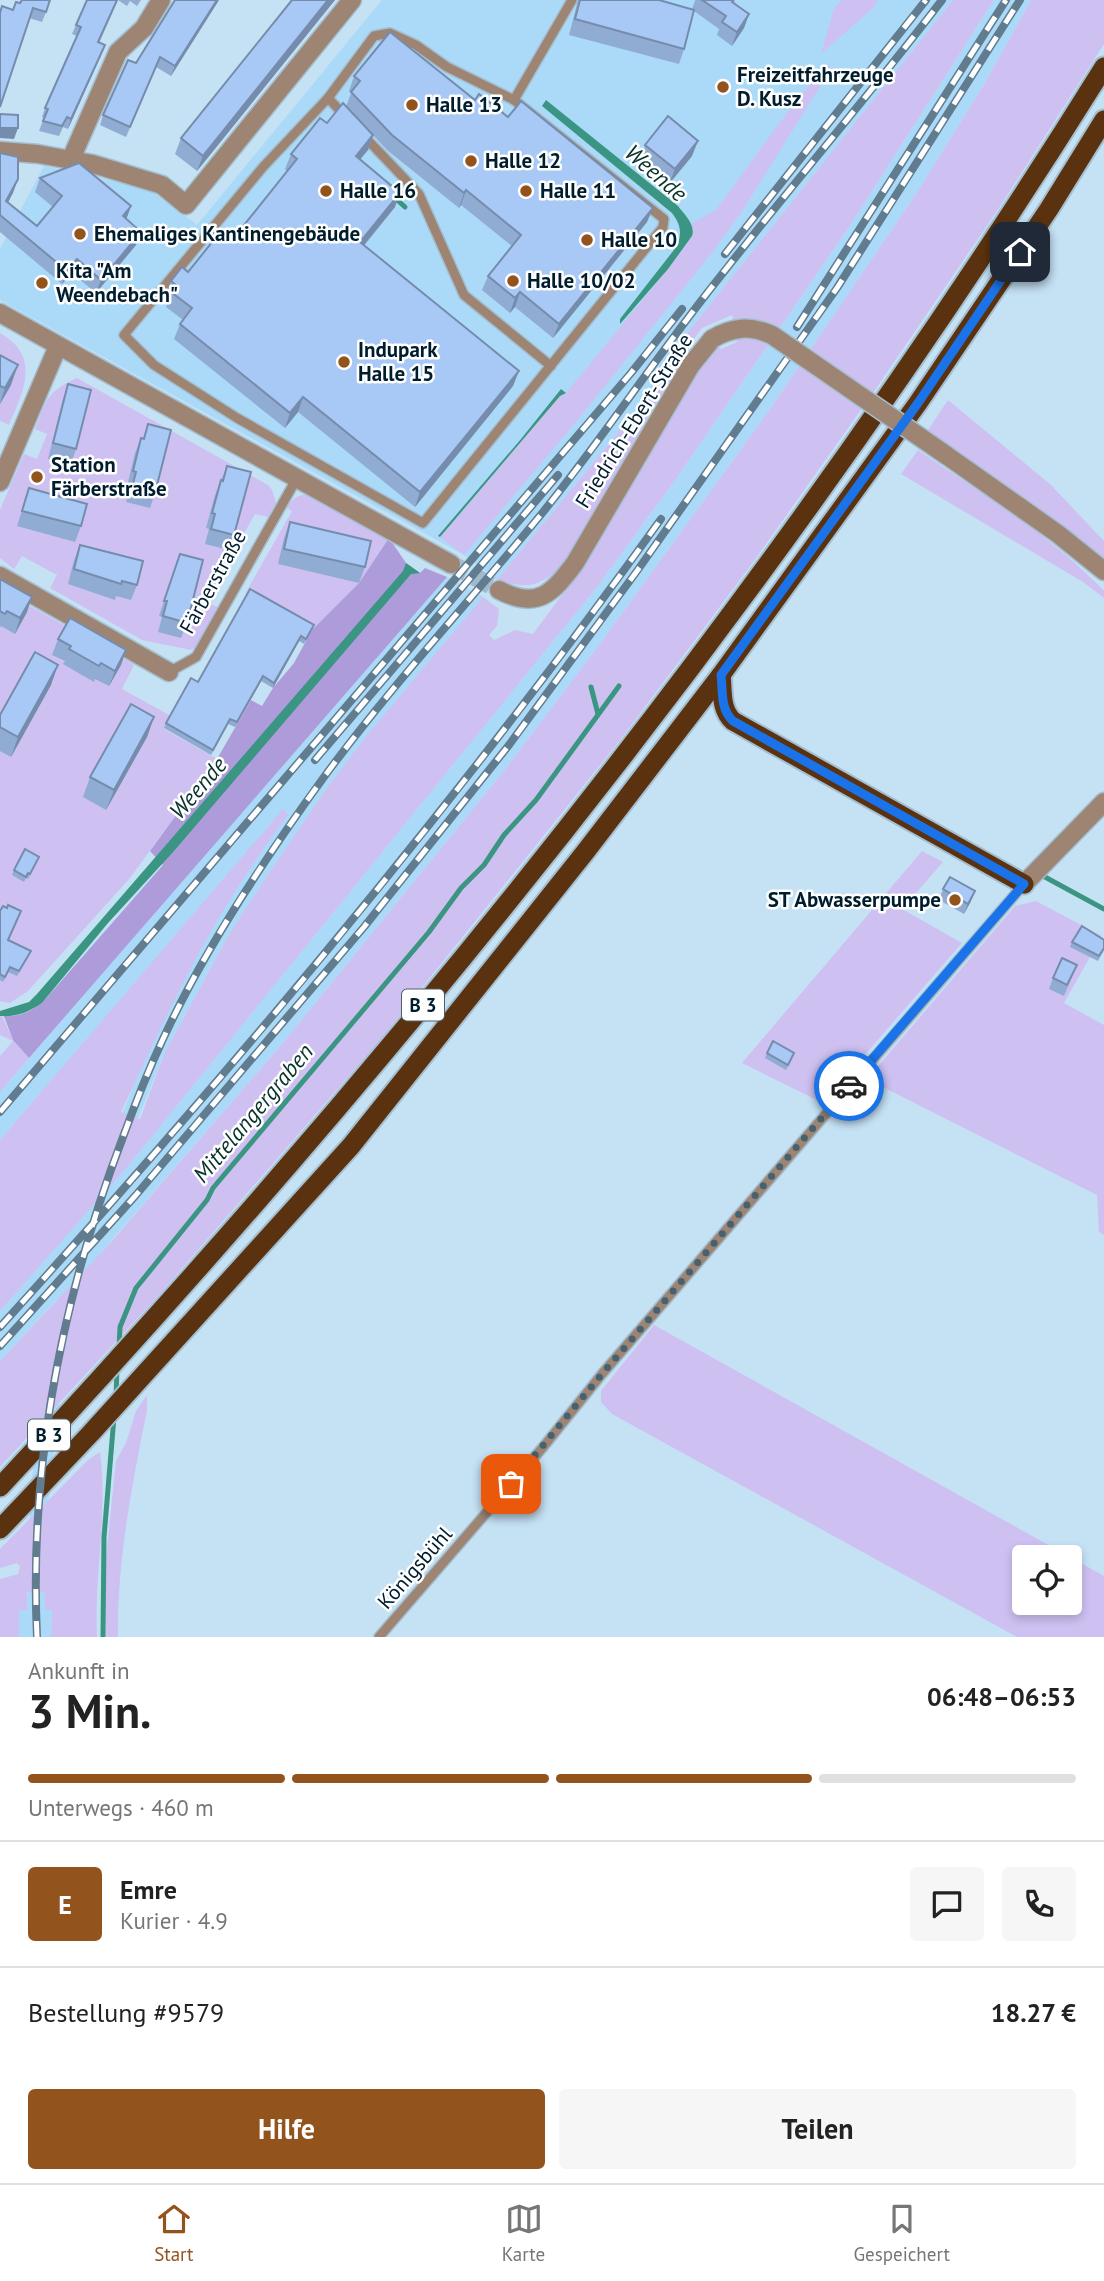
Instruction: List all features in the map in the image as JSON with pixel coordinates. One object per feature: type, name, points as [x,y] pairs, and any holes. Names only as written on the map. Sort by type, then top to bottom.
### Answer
[{"type":"highway","name":"B 3","points":[[0,1487],[156,1318],[323,1127],[557,841],[679,684],[880,407],[1104,67]]},
{"type":"highway","name":"B 3","points":[[0,1529],[91,1433],[351,1146],[586,851],[721,675],[918,403],[1049,209],[1104,120]]},
{"type":"highway","points":[[721,675],[723,701],[728,716],[733,721],[1024,884]]},
{"type":"street","points":[[71,159],[117,52],[144,28],[161,0]]},
{"type":"street","points":[[0,152],[71,159],[162,185],[186,205],[352,0]]},
{"type":"street","points":[[0,313],[451,564]]},
{"type":"street","name":"Friedrich-Ebert-Straße","points":[[499,590],[522,600],[530,600],[545,595],[560,584],[691,365],[712,339],[737,328],[755,329],[772,335],[1058,534],[1104,571]]},
{"type":"street","points":[[0,482],[58,346]]},
{"type":"street","name":"Färberstraße","points":[[0,576],[169,672]]},
{"type":"street","points":[[1024,884],[1104,802]]},
{"type":"lane","points":[[514,100],[572,0]]},
{"type":"lane","points":[[390,33],[416,45],[447,67],[514,100],[664,219],[663,227],[423,523],[237,418],[154,365],[124,335],[263,167],[328,98],[374,36],[390,33]]},
{"type":"lane","points":[[328,98],[419,194],[464,295],[551,366]]},
{"type":"lane","name":"Färberstraße","points":[[169,672],[196,657],[297,478]]},
{"type":"lane","name":"Königsbühl","points":[[379,1637],[1024,884]]},
{"type":"shaded area","points":[[382,0],[953,0],[684,337],[670,369],[497,580],[464,555],[0,300],[0,249],[44,166],[151,190],[197,225]]},
{"type":"shaded area","points":[[842,0],[878,0],[872,9],[821,54],[834,8]]},
{"type":"shaded area","points":[[953,0],[994,0],[849,227],[673,483],[597,587],[128,1166],[0,1311],[0,1140],[283,809],[288,815],[236,889],[202,948],[121,1112],[140,1119],[164,1054],[228,936],[329,785],[368,734],[483,597],[499,609],[497,626],[489,635],[494,640],[515,630],[533,634],[567,588],[704,362],[718,347],[721,349],[737,342],[732,315],[702,328],[693,340],[641,429],[630,456],[565,564],[547,578],[532,584],[516,585],[497,580],[670,369],[684,337]]},
{"type":"shaded area","points":[[994,0],[1031,0],[986,81],[916,194],[768,412],[597,648],[503,772],[282,1044],[98,1256],[65,1366],[58,1413],[45,1554],[45,1609],[52,1610],[51,1637],[19,1637],[19,1610],[27,1609],[32,1479],[57,1299],[0,1361],[0,1311],[77,1223],[132,1090],[83,1044],[0,1140],[0,1092],[447,577],[483,597],[329,785],[228,936],[164,1054],[130,1138],[118,1173],[121,1174],[597,587],[673,483],[849,227]]},
{"type":"shaded area","points":[[1031,0],[1104,0],[1104,44],[999,208],[875,390],[754,561],[621,739],[380,1040],[159,1295],[0,1467],[0,1361],[111,1242],[282,1044],[503,772],[597,648],[768,412],[916,194],[986,81]]},
{"type":"shaded area","points":[[827,63],[831,69],[743,210],[712,253],[576,422],[464,555],[440,537],[560,396],[566,393],[668,269],[692,236],[691,224],[716,210]]},
{"type":"shaded area","points":[[546,100],[678,206],[692,228],[692,236],[668,269],[620,324],[620,319],[677,246],[679,225],[672,213],[542,106]]},
{"type":"shaded area","points":[[0,333],[13,342],[25,363],[24,387],[9,425],[0,421]]},
{"type":"shaded area","points":[[77,378],[268,485],[272,490],[276,503],[268,517],[255,514],[205,602],[218,607],[191,650],[142,640],[50,588],[57,575],[22,556],[14,569],[0,558],[0,510],[24,454],[37,459],[47,434],[35,429],[42,410],[53,392]]},
{"type":"shaded area","points":[[561,389],[566,393],[560,396],[440,537],[438,536],[521,439]]},
{"type":"shaded area","points":[[948,400],[1051,485],[1104,541],[1104,561],[928,430]]},
{"type":"shaded area","points":[[918,450],[1061,551],[1104,591],[1104,598],[1083,582],[901,474]]},
{"type":"shaded area","points":[[309,494],[389,538],[359,583],[312,630],[245,594],[292,511],[287,508],[295,498]]},
{"type":"shaded area","points":[[389,538],[406,563],[420,573],[425,568],[447,577],[29,1058],[13,1040],[4,1016],[24,1013],[42,1003],[163,865],[150,851],[217,759],[251,700],[262,706],[294,663],[312,630],[359,583]]},
{"type":"shaded area","points":[[406,563],[420,573],[411,574],[174,851],[108,923],[42,1003],[22,1014],[0,1016],[0,1011],[29,1002],[37,994],[403,571]]},
{"type":"shaded area","points":[[0,589],[134,665],[122,689],[171,716],[164,729],[217,759],[130,878],[28,991],[10,1003],[0,1001]]},
{"type":"shaded area","points":[[922,851],[943,862],[902,909],[962,943],[823,1103],[742,1063]]},
{"type":"shaded area","points":[[1036,901],[1102,936],[1064,1003],[1104,1025],[1104,1235],[1099,1232],[1097,1195],[867,1079],[1015,906]]},
{"type":"shaded area","points":[[0,1011],[13,1040],[29,1058],[0,1092],[0,1056],[13,1041],[0,1035]]},
{"type":"shaded area","points":[[654,1325],[1048,1545],[1012,1545],[1012,1615],[1082,1615],[1082,1564],[1104,1576],[1104,1637],[1017,1637],[612,1414],[601,1402],[601,1391]]},
{"type":"shaded area","points":[[147,1395],[147,1410],[123,1551],[118,1637],[106,1637],[106,1559],[116,1461],[126,1443],[136,1411]]},
{"type":"shaded area","points":[[100,1452],[102,1521],[97,1637],[51,1637],[52,1610],[45,1610],[45,1592],[27,1592],[27,1610],[19,1610],[19,1637],[0,1637],[0,1579],[18,1574],[20,1566],[17,1563],[0,1568],[0,1549],[88,1460]]},
{"type":"building","points":[[22,0],[50,0],[46,12],[33,8],[0,107],[0,13],[2,6],[13,10],[16,2],[20,3]]},
{"type":"building","points":[[87,0],[117,0],[98,42],[105,45],[71,119],[67,117],[62,126],[43,121],[48,109],[45,108],[81,27],[76,25]]},
{"type":"building","points":[[175,0],[217,0],[175,66],[160,57],[130,127],[103,115],[128,60],[136,63]]},
{"type":"building","points":[[292,0],[328,0],[203,156],[181,138]]},
{"type":"building","points":[[580,0],[659,0],[694,10],[684,49],[575,19]]},
{"type":"building","points":[[702,0],[733,0],[732,2],[749,14],[737,32],[722,22],[726,16]]},
{"type":"building","points":[[390,32],[475,100],[479,94],[508,117],[521,101],[653,208],[559,324],[520,292],[515,298],[488,276],[521,235],[392,135],[351,92],[360,81],[354,76]]},
{"type":"building","name":"Indupark Halle 15","points":[[343,103],[373,135],[356,156],[400,193],[360,242],[519,371],[420,492],[303,397],[290,413],[180,324],[192,308],[171,292],[177,286],[171,281],[182,267],[188,272],[221,231],[232,240],[297,159],[291,154],[320,118],[327,123]]},
{"type":"building","points":[[0,114],[18,115],[18,128],[0,128]]},
{"type":"building","points":[[668,116],[698,141],[675,169],[645,145]]},
{"type":"building","name":"Ehemaliges Kantinengebäude","points":[[0,153],[18,157],[18,179],[6,201],[37,226],[62,196],[40,178],[79,163],[131,206],[123,216],[141,232],[101,280],[77,259],[67,271],[0,215]]},
{"type":"building","points":[[0,355],[18,365],[5,388],[0,386]]},
{"type":"building","points":[[68,384],[91,390],[76,449],[53,443]]},
{"type":"building","points":[[148,424],[171,430],[155,493],[132,487],[141,438],[144,439]]},
{"type":"building","points":[[227,466],[251,472],[234,535],[211,529],[215,514],[212,513]]},
{"type":"building","points":[[29,488],[87,504],[81,526],[22,511]]},
{"type":"building","points":[[290,522],[371,541],[365,567],[284,549]]},
{"type":"building","points":[[80,545],[143,561],[137,585],[122,581],[121,584],[74,569]]},
{"type":"building","points":[[180,554],[203,560],[187,623],[163,616],[167,601],[164,601]]},
{"type":"building","points":[[0,579],[32,597],[20,618],[7,611],[5,614],[0,611]]},
{"type":"building","points":[[250,589],[314,625],[306,639],[301,636],[274,683],[263,676],[237,722],[230,719],[213,750],[166,723],[191,678],[198,682]]},
{"type":"building","points":[[70,618],[126,650],[115,671],[101,663],[99,666],[69,649],[71,646],[58,639]]},
{"type":"building","points":[[35,652],[58,665],[18,737],[0,727],[0,715]]},
{"type":"building","points":[[131,704],[154,717],[114,790],[90,777]]},
{"type":"building","points":[[25,849],[39,857],[26,877],[14,870]]},
{"type":"building","points":[[950,877],[975,891],[968,904],[943,889]]},
{"type":"building","points":[[8,905],[21,911],[8,940],[31,951],[19,971],[10,967],[5,977],[0,974],[0,911],[3,906],[7,908]]},
{"type":"building","points":[[1082,926],[1104,940],[1104,948],[1099,956],[1072,942]]},
{"type":"building","points":[[1062,958],[1077,965],[1067,985],[1053,978]]},
{"type":"building","points":[[773,1041],[794,1053],[788,1065],[767,1053]]},
{"type":"waterway","points":[[394,197],[405,207]]},
{"type":"waterway","name":"Mittelangergraben","points":[[119,1348],[120,1327],[136,1288],[207,1200],[213,1188],[429,932],[461,888],[484,865],[504,835],[536,800],[619,686]]},
{"type":"waterway","points":[[591,687],[598,714]]},
{"type":"waterway","points":[[1045,877],[1104,909]]},
{"type":"waterway","name":"Mittelangergraben","points":[[116,1397],[117,1368]]},
{"type":"waterway","name":"Mittelangergraben","points":[[103,1637],[104,1537],[114,1417]]},
{"type":"tunnel","points":[[451,564],[499,590]]},
{"type":"railway","points":[[725,254],[926,0]]},
{"type":"railway","points":[[37,1637],[38,1509],[54,1383],[67,1320],[101,1197],[128,1125],[157,1051],[198,971],[258,872],[350,743],[539,517],[701,301],[942,0]]},
{"type":"railway","points":[[797,327],[1006,0]]},
{"type":"railway","points":[[0,1346],[136,1195],[364,927],[509,745],[637,571],[837,288],[1020,0]]},
{"type":"railway","points":[[0,1112],[631,373],[682,309]]},
{"type":"railway","points":[[315,760],[558,475]]},
{"type":"railway","points":[[0,1327],[173,1132],[342,932],[505,728],[661,519]]},
{"type":"way so far","points":[[511,1484],[849,1086]]},
{"type":"place","name":"Freizeitfahrzeuge D. Kusz","points":[[723,87]]},
{"type":"place","name":"Halle 13","points":[[412,105]]},
{"type":"place","name":"Halle 12","points":[[471,161]]},
{"type":"place","name":"Halle 16","points":[[326,191]]},
{"type":"place","name":"Halle 11","points":[[526,191]]},
{"type":"place","name":"Ehemaliges Kantinengebäude","points":[[80,234]]},
{"type":"place","name":"Halle 10","points":[[587,240]]},
{"type":"place","name":"Halle 10/02","points":[[513,281]]},
{"type":"place","name":"Kita \"Am Weendebach\"","points":[[42,283]]},
{"type":"place","name":"Indupark Halle 15","points":[[344,362]]},
{"type":"place","name":"Station Färberstraße","points":[[37,477]]},
{"type":"place","name":"ST Abwasserpumpe","points":[[955,900]]},
{"type":"route","points":[[849,1086],[1024,884],[733,721],[725,709],[721,675],[918,403],[1020,252]]},
{"type":"water label","name":"Weende","points":[[656,173]]},
{"type":"water label","name":"Weende","points":[[198,788]]}]
